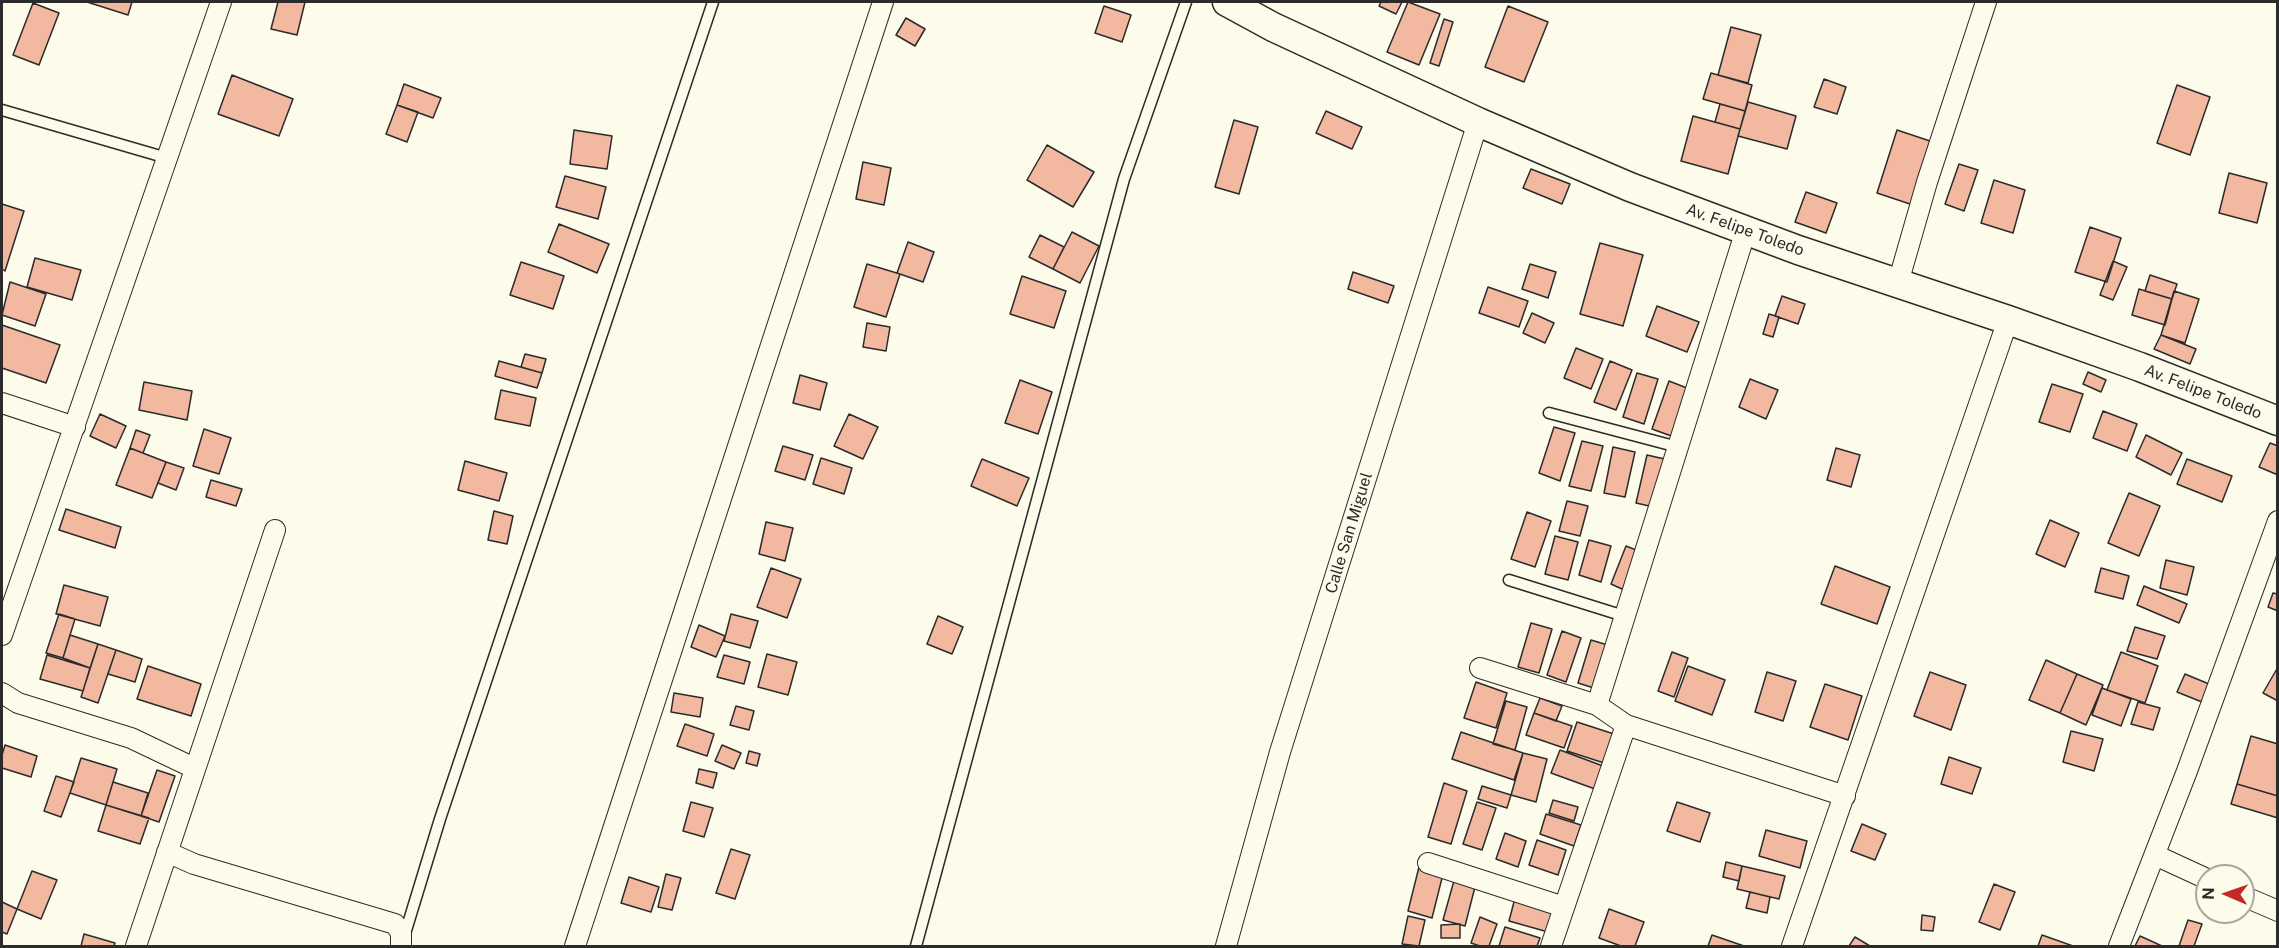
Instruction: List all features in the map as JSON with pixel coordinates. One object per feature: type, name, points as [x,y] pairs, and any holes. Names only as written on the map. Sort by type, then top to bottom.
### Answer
[{"type":"main road","name":"Av. Felipe Toledo","points":[[1227,2],[1273,27],[1478,122],[1630,187],[1746,230],[2140,367],[2277,421]]},
{"type":"street","points":[[2,635],[221,2]]},
{"type":"street","points":[[575,946],[883,2]]},
{"type":"street","points":[[1898,283],[1927,183],[1986,2]]},
{"type":"street","name":"Calle San Miguel","points":[[1226,946],[1280,752],[1478,122]]},
{"type":"street","points":[[1597,705],[1746,230]]},
{"type":"street","points":[[1792,946],[2008,320]]},
{"type":"street","points":[[2,403],[75,427]]},
{"type":"street","points":[[2119,946],[2155,855],[2277,520]]},
{"type":"street","points":[[136,946],[275,530]]},
{"type":"street","points":[[1480,668],[1597,705],[1626,725],[1845,796]]},
{"type":"street","points":[[2,693],[18,703],[131,738],[194,768]]},
{"type":"street","points":[[1551,946],[1626,725]]},
{"type":"street","points":[[167,852],[194,864],[395,924],[401,933],[401,945]]},
{"type":"street","points":[[2155,855],[2195,873]]},
{"type":"street","points":[[1428,862],[1564,907]]},
{"type":"street","points":[[2255,901],[2277,911]]},
{"type":"lane","points":[[401,945],[444,808],[712,2]]},
{"type":"lane","points":[[916,946],[1124,179],[1186,2]]},
{"type":"lane","points":[[2,110],[167,158]]},
{"type":"lane","points":[[1549,413],[1678,447]]},
{"type":"lane","points":[[1509,580],[1624,616]]},
{"type":"building","points":[[87,2],[132,2],[128,15]]},
{"type":"building","points":[[278,2],[305,2],[297,35],[271,29]]},
{"type":"building","points":[[1381,2],[1402,2],[1396,14],[1379,6]]},
{"type":"building","points":[[1408,2],[1440,14],[1419,65],[1387,52]]},
{"type":"building","points":[[33,3],[59,13],[39,65],[13,55]]},
{"type":"building","points":[[1104,6],[1131,15],[1122,42],[1095,33]]},
{"type":"building","points":[[1508,6],[1548,22],[1524,82],[1485,67]]},
{"type":"building","points":[[906,18],[925,29],[915,46],[896,35]]},
{"type":"building","points":[[1444,19],[1453,22],[1439,66],[1430,63]]},
{"type":"building","points":[[1731,27],[1761,35],[1748,83],[1718,75]]},
{"type":"building","points":[[1711,73],[1752,85],[1745,111],[1703,99]]},
{"type":"building","points":[[232,75],[293,99],[279,136],[218,114]]},
{"type":"building","points":[[1824,79],[1846,87],[1837,114],[1814,107]]},
{"type":"building","points":[[404,84],[441,98],[433,118],[397,105]]},
{"type":"building","points":[[2177,85],[2210,97],[2190,155],[2157,143]]},
{"type":"building","points":[[1748,102],[1796,116],[1787,149],[1738,136]]},
{"type":"building","points":[[1720,104],[1745,111],[1740,129],[1715,122]]},
{"type":"building","points":[[397,105],[418,112],[407,142],[386,134]]},
{"type":"building","points":[[1326,111],[1362,127],[1352,149],[1316,133]]},
{"type":"building","points":[[1693,116],[1740,129],[1728,174],[1681,161]]},
{"type":"building","points":[[1234,120],[1258,127],[1239,194],[1215,187]]},
{"type":"building","points":[[574,130],[612,136],[607,169],[570,164]]},
{"type":"building","points":[[1897,130],[1933,142],[1913,205],[1877,193]]},
{"type":"building","points":[[1047,145],[1094,172],[1073,207],[1027,180]]},
{"type":"building","points":[[863,162],[891,168],[884,205],[856,199]]},
{"type":"building","points":[[1959,164],[1978,170],[1964,211],[1945,204]]},
{"type":"building","points":[[1531,169],[1570,184],[1562,204],[1523,188]]},
{"type":"building","points":[[2229,173],[2267,183],[2257,223],[2219,213]]},
{"type":"building","points":[[565,176],[606,187],[598,219],[556,207]]},
{"type":"building","points":[[1994,180],[2025,190],[2013,233],[1981,223]]},
{"type":"building","points":[[1806,192],[1837,203],[1826,233],[1795,222]]},
{"type":"building","points":[[2,204],[24,211],[5,271],[2,269]]},
{"type":"building","points":[[559,224],[609,244],[597,273],[548,252]]},
{"type":"building","points":[[2090,227],[2121,238],[2107,282],[2075,272]]},
{"type":"building","points":[[1072,232],[1099,246],[1080,283],[1053,269]]},
{"type":"building","points":[[1040,235],[1064,247],[1053,269],[1029,257]]},
{"type":"building","points":[[908,242],[934,252],[923,282],[897,273]]},
{"type":"building","points":[[1600,243],[1643,255],[1623,326],[1580,314]]},
{"type":"building","points":[[35,258],[81,270],[72,300],[27,287]]},
{"type":"building","points":[[2113,261],[2127,267],[2113,300],[2100,295]]},
{"type":"building","points":[[521,262],[564,276],[553,309],[510,295]]},
{"type":"building","points":[[867,264],[900,274],[886,317],[854,307]]},
{"type":"building","points":[[1530,264],[1556,272],[1548,298],[1522,289]]},
{"type":"building","points":[[1353,272],[1394,286],[1388,303],[1348,289]]},
{"type":"building","points":[[2150,275],[2177,284],[2172,299],[2145,291]]},
{"type":"building","points":[[1022,276],[1066,291],[1054,328],[1010,314]]},
{"type":"building","points":[[10,282],[46,294],[35,326],[2,315]]},
{"type":"building","points":[[1488,287],[1528,301],[1519,327],[1479,313]]},
{"type":"building","points":[[2139,289],[2172,299],[2165,325],[2132,315]]},
{"type":"building","points":[[2174,291],[2199,299],[2185,343],[2161,335]]},
{"type":"building","points":[[1782,296],[1805,304],[1798,324],[1775,316]]},
{"type":"building","points":[[1657,306],[1699,322],[1687,352],[1646,336]]},
{"type":"building","points":[[1532,313],[1554,323],[1545,343],[1523,333]]},
{"type":"building","points":[[1769,314],[1779,317],[1773,337],[1763,334]]},
{"type":"building","points":[[867,323],[890,327],[886,351],[863,347]]},
{"type":"building","points":[[2,325],[60,345],[46,383],[2,368]]},
{"type":"building","points":[[2161,335],[2196,349],[2190,364],[2154,349]]},
{"type":"building","points":[[1576,348],[1603,359],[1591,389],[1564,378]]},
{"type":"building","points":[[525,354],[546,359],[542,373],[521,367]]},
{"type":"building","points":[[499,361],[542,373],[537,388],[495,376]]},
{"type":"building","points":[[1610,361],[1632,370],[1616,410],[1594,402]]},
{"type":"building","points":[[2088,372],[2106,380],[2101,392],[2083,384]]},
{"type":"building","points":[[1637,373],[1658,379],[1644,424],[1623,417]]},
{"type":"building","points":[[800,375],[827,383],[820,410],[793,403]]},
{"type":"building","points":[[1750,379],[1778,390],[1766,419],[1739,407]]},
{"type":"building","points":[[1020,380],[1052,392],[1038,434],[1005,423]]},
{"type":"building","points":[[1669,381],[1692,390],[1674,437],[1652,429]]},
{"type":"building","points":[[144,382],[192,391],[187,420],[139,410]]},
{"type":"building","points":[[2052,384],[2083,394],[2070,432],[2039,422]]},
{"type":"building","points":[[501,390],[536,398],[530,426],[495,419]]},
{"type":"building","points":[[2103,411],[2137,424],[2127,451],[2093,438]]},
{"type":"building","points":[[100,414],[126,426],[116,448],[90,436]]},
{"type":"building","points":[[849,414],[878,427],[863,459],[834,446]]},
{"type":"building","points":[[1554,427],[1575,433],[1560,481],[1539,473]]},
{"type":"building","points":[[204,429],[231,438],[219,474],[193,466]]},
{"type":"building","points":[[136,430],[150,435],[143,453],[130,448]]},
{"type":"building","points":[[2146,435],[2182,453],[2171,475],[2136,457]]},
{"type":"building","points":[[1582,441],[1603,446],[1591,491],[1569,486]]},
{"type":"building","points":[[2270,443],[2278,446],[2278,475],[2259,467]]},
{"type":"building","points":[[783,446],[813,455],[805,480],[775,471]]},
{"type":"building","points":[[1613,447],[1635,452],[1625,497],[1604,493]]},
{"type":"building","points":[[130,448],[166,462],[152,498],[116,485]]},
{"type":"building","points":[[1836,448],[1860,455],[1851,487],[1827,480]]},
{"type":"building","points":[[1647,455],[1669,460],[1658,508],[1636,503]]},
{"type":"building","points":[[821,458],[852,468],[844,494],[813,484]]},
{"type":"building","points":[[982,459],[1029,478],[1017,506],[971,486]]},
{"type":"building","points":[[2187,459],[2232,476],[2222,502],[2177,484]]},
{"type":"building","points":[[465,461],[507,473],[499,501],[458,490]]},
{"type":"building","points":[[166,462],[184,468],[176,490],[158,483]]},
{"type":"building","points":[[211,480],[242,489],[236,506],[206,497]]},
{"type":"building","points":[[2129,493],[2160,506],[2139,556],[2108,543]]},
{"type":"building","points":[[1567,501],[1588,506],[1580,536],[1559,531]]},
{"type":"building","points":[[66,509],[121,527],[115,548],[59,530]]},
{"type":"building","points":[[494,511],[513,516],[507,544],[488,540]]},
{"type":"building","points":[[1527,512],[1551,521],[1535,567],[1511,559]]},
{"type":"building","points":[[2050,520],[2079,533],[2065,567],[2036,554]]},
{"type":"building","points":[[766,522],[793,528],[785,561],[759,554]]},
{"type":"building","points":[[1555,536],[1578,542],[1568,580],[1545,574]]},
{"type":"building","points":[[1589,540],[1611,546],[1601,582],[1579,575]]},
{"type":"building","points":[[1626,546],[1649,555],[1633,594],[1611,584]]},
{"type":"building","points":[[2166,560],[2194,567],[2187,595],[2160,588]]},
{"type":"building","points":[[1835,566],[1890,587],[1877,624],[1821,604]]},
{"type":"building","points":[[771,568],[801,579],[787,618],[757,607]]},
{"type":"building","points":[[2101,568],[2129,576],[2123,599],[2095,592]]},
{"type":"building","points":[[64,585],[108,597],[100,626],[56,614]]},
{"type":"building","points":[[2144,586],[2187,604],[2179,623],[2137,605]]},
{"type":"building","points":[[2273,593],[2278,594],[2278,611],[2268,607]]},
{"type":"building","points":[[59,614],[75,619],[63,658],[46,653]]},
{"type":"building","points":[[731,614],[758,621],[750,648],[724,641]]},
{"type":"building","points":[[938,616],[963,627],[952,654],[927,644]]},
{"type":"building","points":[[1531,623],[1552,629],[1539,673],[1518,667]]},
{"type":"building","points":[[699,625],[725,636],[716,657],[691,647]]},
{"type":"building","points":[[2135,627],[2165,636],[2157,659],[2127,651]]},
{"type":"building","points":[[1562,631],[1581,638],[1566,682],[1547,675]]},
{"type":"building","points":[[70,635],[98,644],[90,668],[63,658]]},
{"type":"building","points":[[1591,640],[1611,646],[1597,689],[1578,683]]},
{"type":"building","points":[[98,644],[116,650],[98,703],[81,697]]},
{"type":"building","points":[[116,650],[142,659],[135,682],[108,674]]},
{"type":"building","points":[[1672,652],[1688,658],[1674,697],[1658,691]]},
{"type":"building","points":[[2121,652],[2158,666],[2145,703],[2107,690]]},
{"type":"building","points":[[767,654],[797,662],[788,695],[758,687]]},
{"type":"building","points":[[47,655],[90,668],[83,691],[40,679]]},
{"type":"building","points":[[724,655],[750,662],[744,684],[717,677]]},
{"type":"building","points":[[2046,660],[2077,674],[2060,713],[2029,700]]},
{"type":"building","points":[[148,666],[201,684],[191,716],[137,699]]},
{"type":"building","points":[[1688,666],[1725,680],[1712,715],[1675,701]]},
{"type":"building","points":[[2278,667],[2278,701],[2263,693]]},
{"type":"building","points":[[1767,672],[1796,681],[1783,721],[1755,712]]},
{"type":"building","points":[[1930,672],[1966,685],[1951,730],[1914,716]]},
{"type":"building","points":[[2077,674],[2103,685],[2086,725],[2060,713]]},
{"type":"building","points":[[2185,674],[2209,684],[2202,702],[2177,692]]},
{"type":"building","points":[[1476,682],[1507,693],[1496,728],[1464,718]]},
{"type":"building","points":[[1825,684],[1862,696],[1848,740],[1810,727]]},
{"type":"building","points":[[2102,688],[2131,699],[2121,726],[2092,715]]},
{"type":"building","points":[[674,693],[703,698],[700,717],[671,712]]},
{"type":"building","points":[[1540,698],[1562,706],[1556,721],[1534,713]]},
{"type":"building","points":[[1506,701],[1527,707],[1515,750],[1493,744]]},
{"type":"building","points":[[2138,702],[2160,708],[2153,730],[2131,724]]},
{"type":"building","points":[[736,706],[754,711],[749,730],[730,725]]},
{"type":"building","points":[[1534,713],[1572,726],[1564,748],[1526,735]]},
{"type":"building","points":[[1577,722],[1614,734],[1604,763],[1567,751]]},
{"type":"building","points":[[685,724],[714,734],[707,756],[677,746]]},
{"type":"building","points":[[2071,731],[2103,739],[2094,771],[2063,762]]},
{"type":"building","points":[[1461,732],[1523,753],[1514,780],[1452,759]]},
{"type":"building","points":[[2251,736],[2278,744],[2278,796],[2237,784]]},
{"type":"building","points":[[5,745],[37,756],[31,777],[2,768]]},
{"type":"building","points":[[722,745],[741,753],[734,769],[715,761]]},
{"type":"building","points":[[1560,750],[1603,766],[1595,789],[1551,773]]},
{"type":"building","points":[[749,751],[760,754],[757,766],[746,763]]},
{"type":"building","points":[[1523,753],[1547,759],[1536,802],[1511,795]]},
{"type":"building","points":[[1949,757],[1981,768],[1972,794],[1941,784]]},
{"type":"building","points":[[81,758],[117,769],[106,805],[70,793]]},
{"type":"building","points":[[699,769],[717,773],[713,788],[696,783]]},
{"type":"building","points":[[157,770],[175,776],[159,822],[141,816]]},
{"type":"building","points":[[56,776],[74,782],[61,817],[44,811]]},
{"type":"building","points":[[113,782],[148,793],[141,816],[106,805]]},
{"type":"building","points":[[1444,783],[1467,791],[1451,844],[1428,837]]},
{"type":"building","points":[[2237,784],[2278,796],[2278,818],[2231,804]]},
{"type":"building","points":[[1482,786],[1511,795],[1507,808],[1478,799]]},
{"type":"building","points":[[1553,800],[1578,807],[1574,821],[1549,813]]},
{"type":"building","points":[[691,802],[713,808],[704,837],[683,831]]},
{"type":"building","points":[[1477,802],[1496,808],[1482,850],[1463,844]]},
{"type":"building","points":[[1677,802],[1710,813],[1700,842],[1667,831]]},
{"type":"building","points":[[106,805],[149,818],[140,844],[98,831]]},
{"type":"building","points":[[1546,814],[1581,825],[1574,846],[1540,834]]},
{"type":"building","points":[[1862,824],[1886,834],[1875,860],[1851,851]]},
{"type":"building","points":[[1766,830],[1807,841],[1800,868],[1759,856]]},
{"type":"building","points":[[1505,833],[1526,841],[1518,867],[1496,859]]},
{"type":"building","points":[[1537,840],[1566,850],[1558,875],[1529,865]]},
{"type":"building","points":[[731,849],[750,855],[735,899],[716,893]]},
{"type":"building","points":[[1726,862],[1742,866],[1739,881],[1723,877]]},
{"type":"building","points":[[1742,866],[1785,876],[1779,899],[1737,889]]},
{"type":"building","points":[[1419,867],[1443,874],[1432,918],[1408,911]]},
{"type":"building","points":[[32,871],[57,880],[41,919],[17,909]]},
{"type":"building","points":[[666,874],[681,878],[672,910],[658,907]]},
{"type":"building","points":[[629,877],[659,887],[651,912],[621,903]]},
{"type":"building","points":[[1455,877],[1476,883],[1465,926],[1443,920]]},
{"type":"building","points":[[1994,884],[2015,892],[2000,930],[1979,922]]},
{"type":"building","points":[[1750,892],[1770,897],[1767,913],[1746,908]]},
{"type":"building","points":[[1515,898],[1554,909],[1548,932],[1509,921]]},
{"type":"building","points":[[2,902],[17,909],[7,934],[2,932]]},
{"type":"building","points":[[1609,909],[1644,922],[1635,946],[1621,946],[1599,938]]},
{"type":"building","points":[[1922,915],[1935,917],[1933,931],[1921,930]]},
{"type":"building","points":[[1408,916],[1425,920],[1419,946],[1402,944]]},
{"type":"building","points":[[1480,917],[1497,924],[1489,946],[1471,943]]},
{"type":"building","points":[[2188,920],[2195,924],[2202,924],[2194,946],[2179,946]]},
{"type":"building","points":[[1460,924],[1460,938],[1441,938],[1441,925]]},
{"type":"building","points":[[1505,927],[1540,938],[1537,946],[1499,946]]},
{"type":"building","points":[[84,934],[115,943],[114,946],[81,946]]},
{"type":"building","points":[[1712,935],[1744,946],[1708,946]]},
{"type":"building","points":[[2042,935],[2073,946],[2038,946]]},
{"type":"building","points":[[2140,936],[2162,946],[2135,946]]},
{"type":"building","points":[[1855,937],[1870,946],[1849,946]]}]
